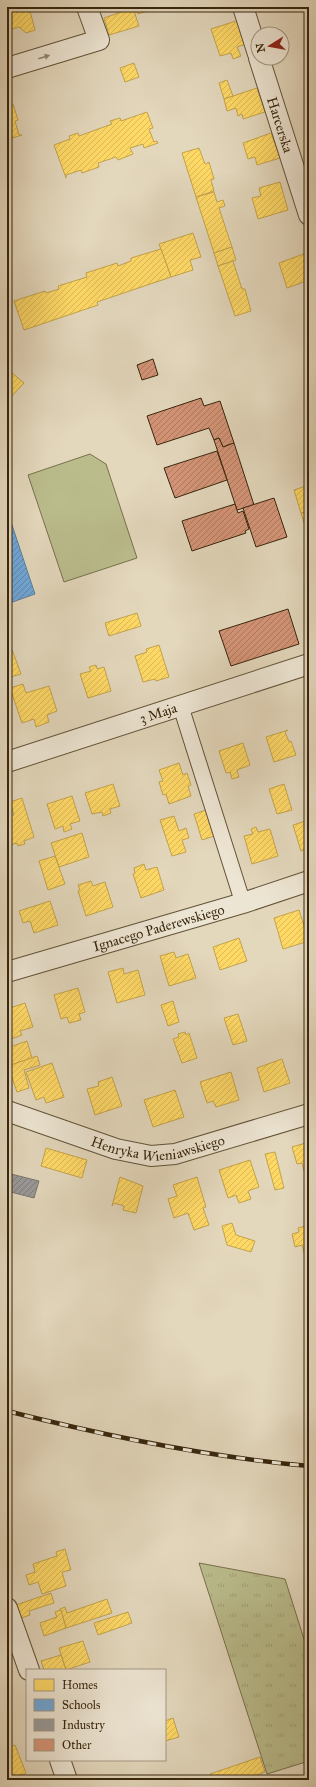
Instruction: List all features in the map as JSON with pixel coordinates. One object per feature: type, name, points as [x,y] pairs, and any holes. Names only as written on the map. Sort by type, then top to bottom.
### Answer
[{"type":"street","points":[[7,68],[99,40],[87,7]]},
{"type":"street","points":[[243,7],[250,29]]},
{"type":"street","name":"Harcerska","points":[[262,66],[309,215]]},
{"type":"street","name":"3 Maja","points":[[7,762],[180,704],[309,664]]},
{"type":"street","points":[[180,704],[243,903]]},
{"type":"street","name":"Ignacego Paderewskiego","points":[[7,972],[243,903],[309,881]]},
{"type":"street","name":"Henryka Wieniawskiego","points":[[7,1111],[116,1148],[152,1156],[175,1154],[309,1114]]},
{"type":"street","points":[[7,1608],[29,1669]]},
{"type":"street","points":[[60,1761],[67,1780]]},
{"type":"green space","points":[[90,454],[106,464],[137,558],[64,582],[28,475]]},
{"type":"green space","points":[[199,1563],[285,1579],[309,1655],[309,1761],[267,1774]]},
{"type":"building: Homes","points":[[7,7],[29,7],[35,30],[26,33],[19,27],[12,29],[7,14]]},
{"type":"building: Homes","points":[[122,7],[133,7],[133,8],[124,11]]},
{"type":"building: Homes","points":[[135,7],[161,7],[138,14]]},
{"type":"building: Homes","points":[[133,8],[139,26],[109,35],[104,18]]},
{"type":"building: Homes","points":[[239,20],[246,44],[237,47],[241,56],[233,59],[231,53],[220,56],[211,29]]},
{"type":"building: Homes","points":[[134,63],[139,77],[125,82],[120,68]]},
{"type":"building: Homes","points":[[227,80],[233,96],[224,99],[219,83]]},
{"type":"building: Homes","points":[[257,88],[265,112],[243,119],[242,114],[238,116],[236,108],[227,111],[224,99]]},
{"type":"building: Homes","points":[[13,104],[18,120],[15,121],[19,135],[22,135],[9,139],[7,135],[7,106]]},
{"type":"building: Homes","points":[[147,112],[153,128],[149,129],[154,142],[157,141],[158,143],[144,148],[143,144],[130,148],[133,154],[118,160],[116,157],[98,163],[99,167],[82,173],[81,170],[66,175],[66,178],[54,145],[70,139],[69,136],[78,133],[79,136],[112,124],[110,121],[120,118],[121,121]]},
{"type":"building: Homes","points":[[271,133],[280,158],[257,165],[255,157],[248,159],[243,143]]},
{"type":"building: Homes","points":[[199,148],[205,164],[209,162],[214,179],[211,180],[214,191],[196,197],[182,153]]},
{"type":"building: Homes","points":[[280,182],[288,210],[258,219],[252,198],[261,196],[259,188]]},
{"type":"building: Homes","points":[[214,192],[217,202],[223,200],[225,206],[219,208],[232,247],[214,253],[196,197]]},
{"type":"building: Homes","points":[[193,233],[201,257],[190,260],[193,270],[171,277],[159,244]]},
{"type":"building: Homes","points":[[232,247],[236,260],[218,266],[214,253]]},
{"type":"building: Homes","points":[[161,249],[171,277],[97,302],[98,305],[24,330],[14,301],[45,291],[46,293],[59,289],[58,286],[87,277],[86,273],[117,263],[118,266],[131,261],[131,258]]},
{"type":"building: Homes","points":[[309,252],[309,280],[287,288],[279,263]]},
{"type":"building: Homes","points":[[233,261],[242,289],[245,289],[251,311],[235,316],[218,266]]},
{"type":"building: Homes","points":[[309,304],[309,317],[305,305]]},
{"type":"building: Homes","points":[[11,372],[24,383],[7,401],[7,374],[9,375]]},
{"type":"building: Homes","points":[[309,485],[309,511],[301,513],[294,490]]},
{"type":"building: Homes","points":[[309,511],[309,528],[306,529],[301,513]]},
{"type":"building: Homes","points":[[137,613],[141,626],[109,636],[105,623]]},
{"type":"building: Homes","points":[[7,636],[21,674],[7,678]]},
{"type":"building: Homes","points":[[159,645],[169,677],[156,681],[155,679],[143,682],[135,656],[147,652],[146,649]]},
{"type":"building: Homes","points":[[96,665],[97,669],[104,667],[111,691],[88,698],[80,674],[91,671],[89,667]]},
{"type":"building: Homes","points":[[23,684],[26,693],[49,686],[57,711],[47,715],[49,722],[36,727],[34,719],[22,723],[10,688]]},
{"type":"building: Homes","points":[[288,730],[285,732],[289,742],[291,741],[296,755],[274,762],[266,737]]},
{"type":"building: Homes","points":[[243,743],[250,765],[237,770],[239,777],[232,779],[230,772],[226,773],[219,751]]},
{"type":"building: Homes","points":[[179,763],[183,775],[187,773],[191,785],[188,786],[191,796],[169,804],[166,794],[163,795],[159,782],[163,781],[159,770]]},
{"type":"building: Homes","points":[[113,784],[120,806],[110,809],[111,813],[103,816],[102,812],[92,814],[85,793]]},
{"type":"building: Homes","points":[[284,784],[292,810],[277,814],[269,789]]},
{"type":"building: Homes","points":[[72,796],[80,821],[70,824],[72,829],[64,832],[63,826],[55,829],[47,804]]},
{"type":"building: Homes","points":[[22,798],[34,837],[24,841],[25,844],[18,846],[17,843],[10,845],[7,836],[7,818],[14,815],[10,802]]},
{"type":"building: Homes","points":[[209,809],[217,835],[202,840],[194,814]]},
{"type":"building: Homes","points":[[174,816],[179,831],[186,828],[189,838],[182,840],[186,852],[172,856],[160,820]]},
{"type":"building: Homes","points":[[309,818],[309,848],[301,851],[293,825],[306,821],[305,819]]},
{"type":"building: Homes","points":[[256,827],[258,832],[270,829],[278,856],[252,864],[244,836],[253,834],[251,829]]},
{"type":"building: Homes","points":[[82,833],[89,857],[59,867],[51,843]]},
{"type":"building: Homes","points":[[55,856],[65,884],[48,890],[39,861]]},
{"type":"building: Homes","points":[[144,864],[146,870],[157,867],[164,890],[141,898],[133,874],[135,873],[134,868]]},
{"type":"building: Homes","points":[[91,881],[93,886],[105,882],[113,907],[86,916],[78,891],[80,890],[78,885]]},
{"type":"building: Homes","points":[[50,901],[58,925],[34,933],[30,921],[23,923],[19,911]]},
{"type":"building: Homes","points":[[299,910],[309,941],[283,949],[274,918]]},
{"type":"building: Homes","points":[[239,938],[247,961],[220,970],[213,947]]},
{"type":"building: Homes","points":[[174,952],[176,958],[188,954],[196,978],[169,986],[160,956]]},
{"type":"building: Homes","points":[[123,968],[124,974],[138,970],[145,995],[117,1003],[108,972]]},
{"type":"building: Homes","points":[[78,988],[85,1012],[79,1014],[81,1020],[69,1023],[67,1017],[61,1019],[54,995]]},
{"type":"building: Homes","points":[[173,1001],[179,1022],[168,1026],[161,1005]]},
{"type":"building: Homes","points":[[25,1003],[33,1027],[20,1031],[22,1035],[11,1039],[7,1025],[7,1009]]},
{"type":"building: Homes","points":[[238,1014],[247,1041],[233,1045],[224,1018]]},
{"type":"building: Homes","points":[[185,1032],[186,1035],[189,1033],[197,1058],[182,1063],[173,1039],[179,1037],[178,1034]]},
{"type":"building: Homes","points":[[27,1041],[32,1058],[8,1066],[7,1048]]},
{"type":"building: Homes","points":[[37,1056],[40,1065],[24,1070],[29,1088],[17,1092],[8,1066]]},
{"type":"building: Homes","points":[[282,1059],[290,1083],[264,1092],[257,1068]]},
{"type":"building: Homes","points":[[52,1063],[64,1097],[46,1103],[44,1097],[36,1100],[26,1072]]},
{"type":"building: Homes","points":[[231,1072],[239,1100],[216,1107],[213,1101],[207,1103],[200,1082]]},
{"type":"building: Homes","points":[[112,1077],[122,1106],[95,1115],[87,1089],[99,1086],[98,1082]]},
{"type":"building: Homes","points":[[175,1090],[184,1117],[153,1127],[144,1100]]},
{"type":"building: Homes","points":[[309,1142],[309,1170],[304,1171],[302,1163],[297,1164],[292,1147]]},
{"type":"building: Homes","points":[[46,1148],[87,1160],[82,1178],[41,1166]]},
{"type":"building: Homes","points":[[275,1152],[284,1188],[275,1190],[265,1154]]},
{"type":"building: Homes","points":[[250,1160],[259,1187],[248,1191],[251,1199],[239,1203],[236,1195],[228,1198],[219,1170]]},
{"type":"building: Homes","points":[[120,1177],[143,1186],[136,1213],[123,1210],[124,1206],[114,1203],[112,1206]]},
{"type":"building: Homes","points":[[197,1177],[206,1207],[203,1208],[209,1225],[194,1230],[188,1213],[174,1218],[168,1199],[177,1196],[173,1185]]},
{"type":"building: Homes","points":[[232,1223],[236,1235],[255,1241],[251,1252],[227,1245],[222,1226]]},
{"type":"building: Homes","points":[[309,1225],[309,1254],[305,1256],[302,1245],[295,1247],[292,1234],[299,1232],[298,1228]]},
{"type":"building: Homes","points":[[65,1549],[71,1570],[62,1572],[66,1586],[42,1594],[38,1582],[29,1585],[26,1575],[35,1572],[33,1564],[57,1556],[56,1552]]},
{"type":"building: Homes","points":[[51,1593],[54,1603],[29,1611],[30,1615],[21,1618],[16,1605]]},
{"type":"building: Homes","points":[[107,1599],[112,1613],[66,1628],[60,1609],[65,1607],[67,1613]]},
{"type":"building: Homes","points":[[61,1610],[66,1628],[44,1636],[40,1623],[57,1617],[55,1612]]},
{"type":"building: Homes","points":[[128,1612],[132,1623],[98,1635],[94,1623]]},
{"type":"building: Homes","points":[[83,1641],[90,1662],[66,1669],[59,1648]]},
{"type":"building: Homes","points":[[61,1655],[66,1669],[44,1669],[41,1661]]},
{"type":"building: Homes","points":[[173,1718],[179,1737],[166,1741],[166,1721]]},
{"type":"building: Homes","points":[[15,1745],[26,1773],[7,1780],[7,1748]]},
{"type":"building: Homes","points":[[260,1757],[265,1772],[242,1780],[212,1780],[210,1774]]},
{"type":"building: Schools","points":[[7,510],[35,594],[7,604]]},
{"type":"building: Industry","points":[[7,1173],[39,1181],[34,1198],[7,1191]]},
{"type":"building: Other","points":[[153,359],[158,375],[142,380],[137,365]]},
{"type":"building: Other","points":[[201,398],[204,406],[220,401],[234,443],[223,447],[219,438],[214,440],[209,428],[157,445],[147,416]]},
{"type":"building: Other","points":[[219,438],[223,447],[234,443],[254,505],[237,510],[214,440]]},
{"type":"building: Other","points":[[217,451],[227,480],[175,498],[164,468]]},
{"type":"building: Other","points":[[274,498],[287,537],[256,547],[243,508]]},
{"type":"building: Other","points":[[235,504],[238,513],[243,511],[249,529],[245,531],[246,533],[192,551],[182,521]]},
{"type":"building: Other","points":[[288,609],[299,644],[231,666],[219,631]]},
{"type":"railway","points":[[7,1411],[119,1437],[195,1451],[309,1466]]}]
